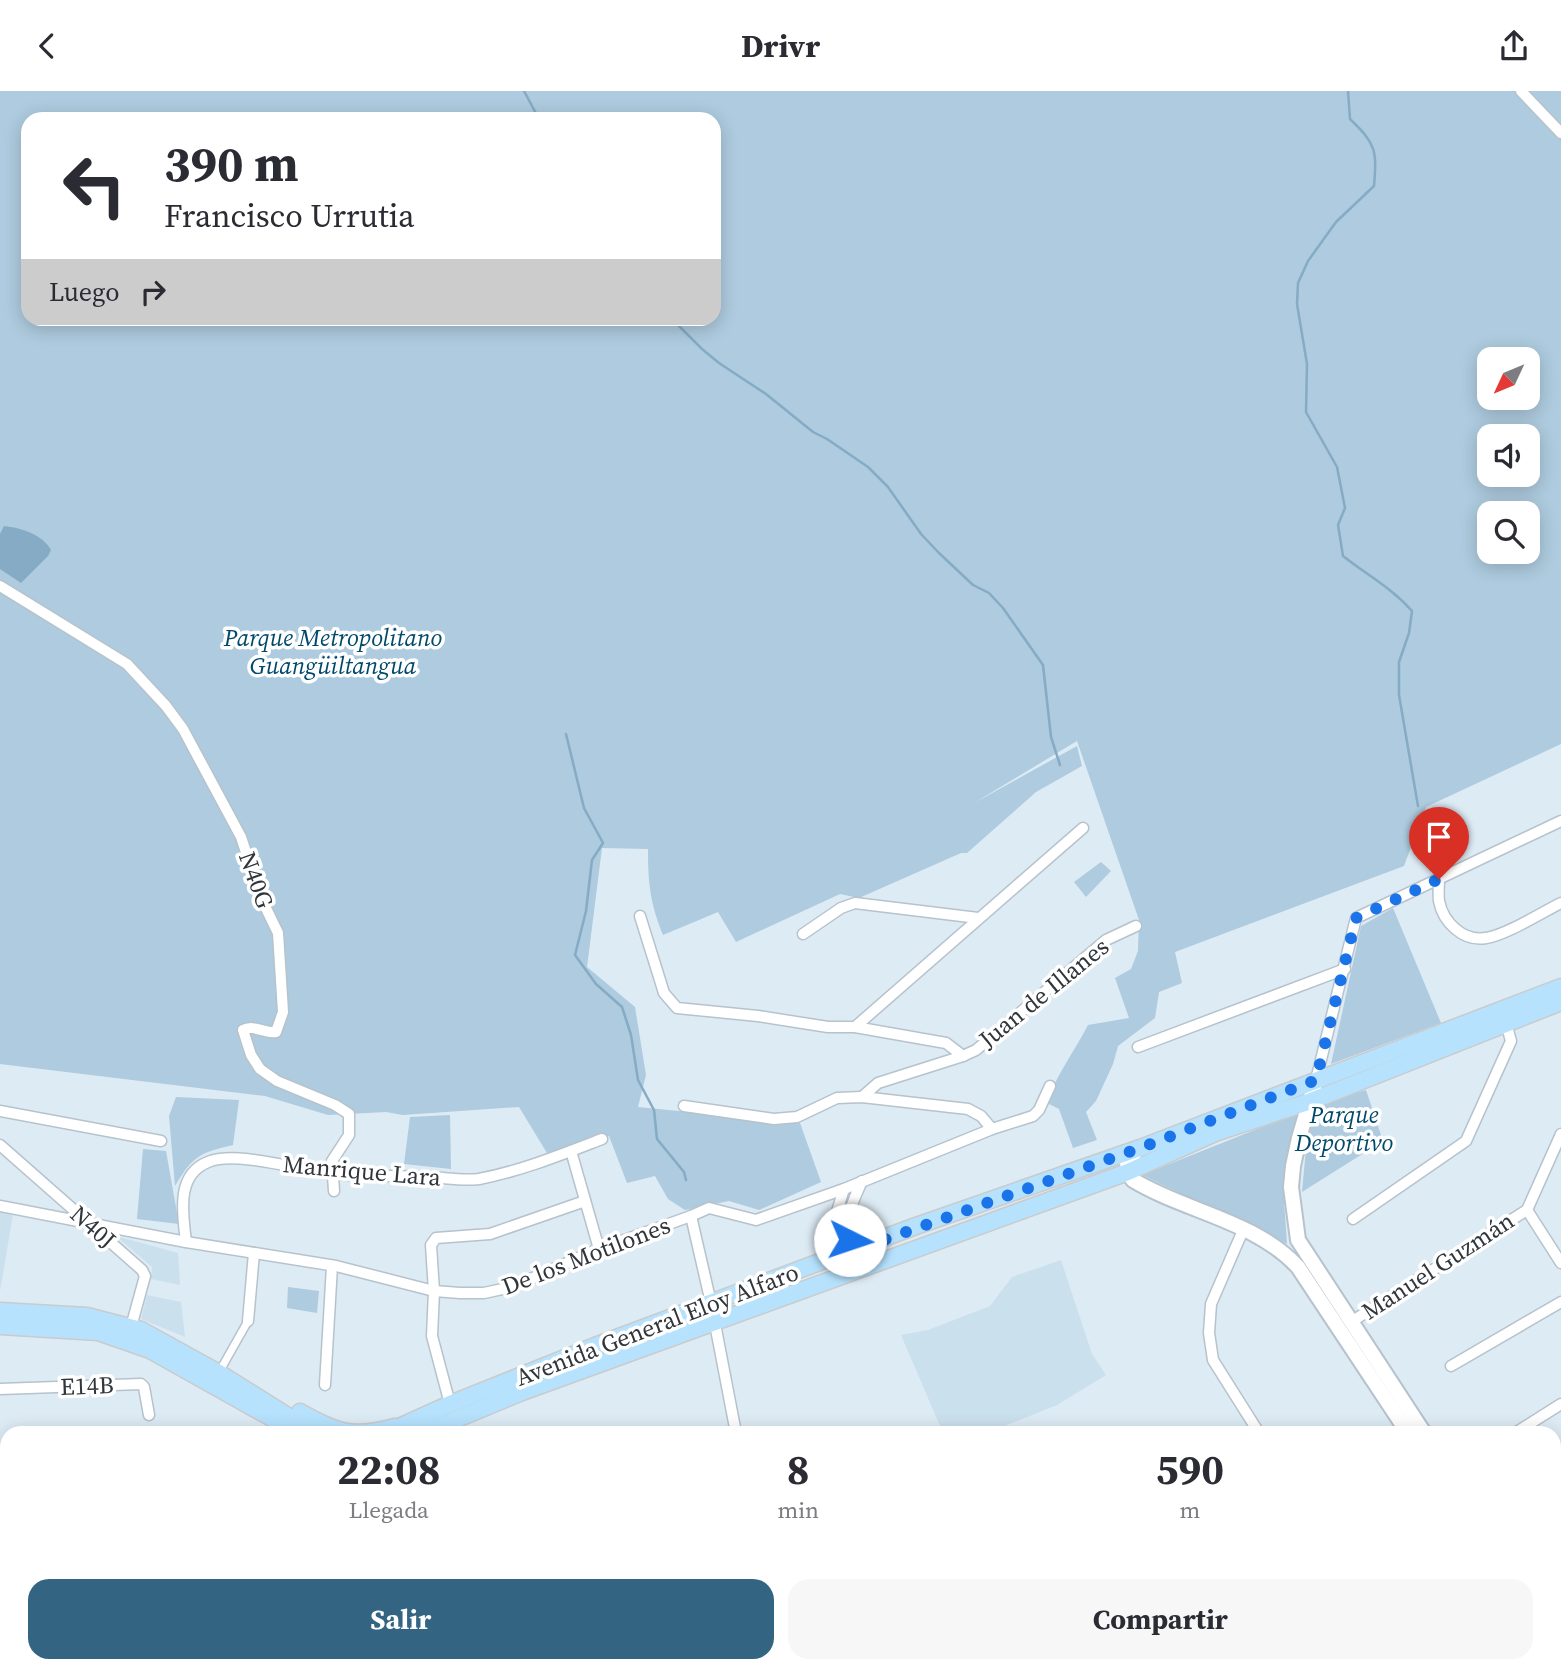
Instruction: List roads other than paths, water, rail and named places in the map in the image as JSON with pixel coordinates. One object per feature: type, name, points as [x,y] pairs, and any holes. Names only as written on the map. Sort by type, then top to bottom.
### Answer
[{"type":"main road","name":"Avenida General Eloy Alfaro","points":[[403,1425],[595,1346],[1140,1148],[1364,1060],[1561,987]]},
{"type":"main road","name":"Avenida General Eloy Alfaro","points":[[440,1426],[510,1397],[1128,1172],[1215,1133],[1311,1101],[1561,1002]]},
{"type":"main road","points":[[1316,1080],[1293,1166],[1292,1187],[1303,1263],[1404,1426]]},
{"type":"main road","points":[[1140,1148],[1127,1161],[1128,1172],[1133,1180],[1244,1228],[1303,1263],[1351,1322],[1419,1426]]},
{"type":"main road","points":[[1283,1251],[1295,1245],[1298,1240]]},
{"type":"main road","points":[[0,1311],[88,1317],[158,1330],[323,1426]]},
{"type":"main road","points":[[0,1326],[98,1332],[150,1350],[286,1426]]},
{"type":"main road","points":[[136,1328],[211,1368],[288,1426]]},
{"type":"main road","points":[[595,1346],[606,1352],[603,1363]]},
{"type":"main road","points":[[399,1426],[403,1425]]},
{"type":"street","points":[[1521,91],[1561,133]]},
{"type":"street","name":"N40G","points":[[0,586],[127,664],[166,706],[183,729],[241,837],[261,898],[278,933],[284,1012],[278,1030],[268,1033],[249,1027],[242,1033],[260,1069],[277,1081],[349,1114],[349,1136],[332,1161],[333,1174]]},
{"type":"street","points":[[1316,1080],[1356,918],[1561,821]]},
{"type":"street","points":[[855,1027],[1083,828]]},
{"type":"street","points":[[1439,879],[1439,901],[1443,913],[1459,932],[1470,938],[1490,937],[1561,904]]},
{"type":"street","points":[[803,933],[841,908],[855,903],[978,918]]},
{"type":"street","points":[[640,916],[664,993],[677,1008],[758,1016],[828,1027],[855,1027],[946,1043],[963,1056]]},
{"type":"street","name":"Juan de Illanes","points":[[684,1106],[774,1119],[797,1117],[837,1098],[862,1097],[878,1083],[976,1050],[1106,940],[1136,926]]},
{"type":"street","points":[[1138,1047],[1345,969]]},
{"type":"street","points":[[1353,1219],[1466,1141],[1511,1041],[1506,1023]]},
{"type":"street","name":"De los Motilones","points":[[0,1206],[186,1242],[332,1266],[434,1291],[484,1293],[512,1287],[599,1249],[709,1207],[756,1220],[844,1189],[992,1129],[1033,1116],[1039,1110],[1049,1086]]},
{"type":"street","points":[[862,1097],[968,1109],[981,1116],[992,1129]]},
{"type":"street","points":[[0,1111],[161,1141]]},
{"type":"street","name":"Manuel Guzmán","points":[[1351,1322],[1527,1210],[1561,1134]]},
{"type":"street","name":"Manrique Lara","points":[[186,1242],[182,1204],[185,1186],[194,1170],[208,1161],[247,1160],[333,1174],[478,1179],[571,1151],[601,1139]]},
{"type":"street","name":"N40J","points":[[0,1145],[144,1273],[136,1328]]},
{"type":"street","points":[[571,1151],[599,1249]]},
{"type":"street","points":[[333,1174],[334,1191]]},
{"type":"street","points":[[856,1250],[850,1240],[846,1221],[862,1181]]},
{"type":"street","points":[[827,1261],[836,1245],[835,1218],[844,1189]]},
{"type":"street","points":[[450,1404],[432,1336],[434,1291],[431,1245],[436,1238],[490,1234],[585,1201]]},
{"type":"street","points":[[1527,1210],[1561,1263]]},
{"type":"street","points":[[691,1216],[735,1426]]},
{"type":"street","points":[[1244,1228],[1211,1304],[1209,1333],[1213,1360],[1255,1426]]},
{"type":"street","points":[[222,1367],[248,1321],[254,1253]]},
{"type":"street","points":[[325,1385],[332,1266]]},
{"type":"street","points":[[1451,1366],[1561,1302]]},
{"type":"street","name":"E14B","points":[[0,1389],[141,1384],[144,1387],[149,1415]]},
{"type":"street","points":[[1526,1426],[1561,1404]]},
{"type":"waterway","points":[[524,91],[535,112]]},
{"type":"waterway","points":[[1348,91],[1350,119],[1373,148],[1374,186],[1336,222],[1308,261],[1298,283],[1297,304],[1307,364],[1306,412],[1337,467],[1345,508],[1338,525],[1343,556],[1388,589],[1412,611],[1409,633],[1399,662],[1399,695],[1418,806]]},
{"type":"waterway","points":[[679,326],[719,363],[766,394],[813,432],[868,467],[888,487],[921,534],[939,553],[973,585],[989,593],[1003,608],[1043,665],[1051,737],[1060,765]]},
{"type":"waterway","points":[[566,734],[584,808],[603,843],[592,860],[586,911],[575,955],[596,984],[622,1007],[631,1035],[638,1080],[654,1110],[657,1139],[684,1172],[686,1180]]},
{"type":"park label","name":"Parque Metropolitano Guangüiltangua","points":[[333,652]]},
{"type":"park label","name":"Parque Deportivo","points":[[1344,1129]]}]
